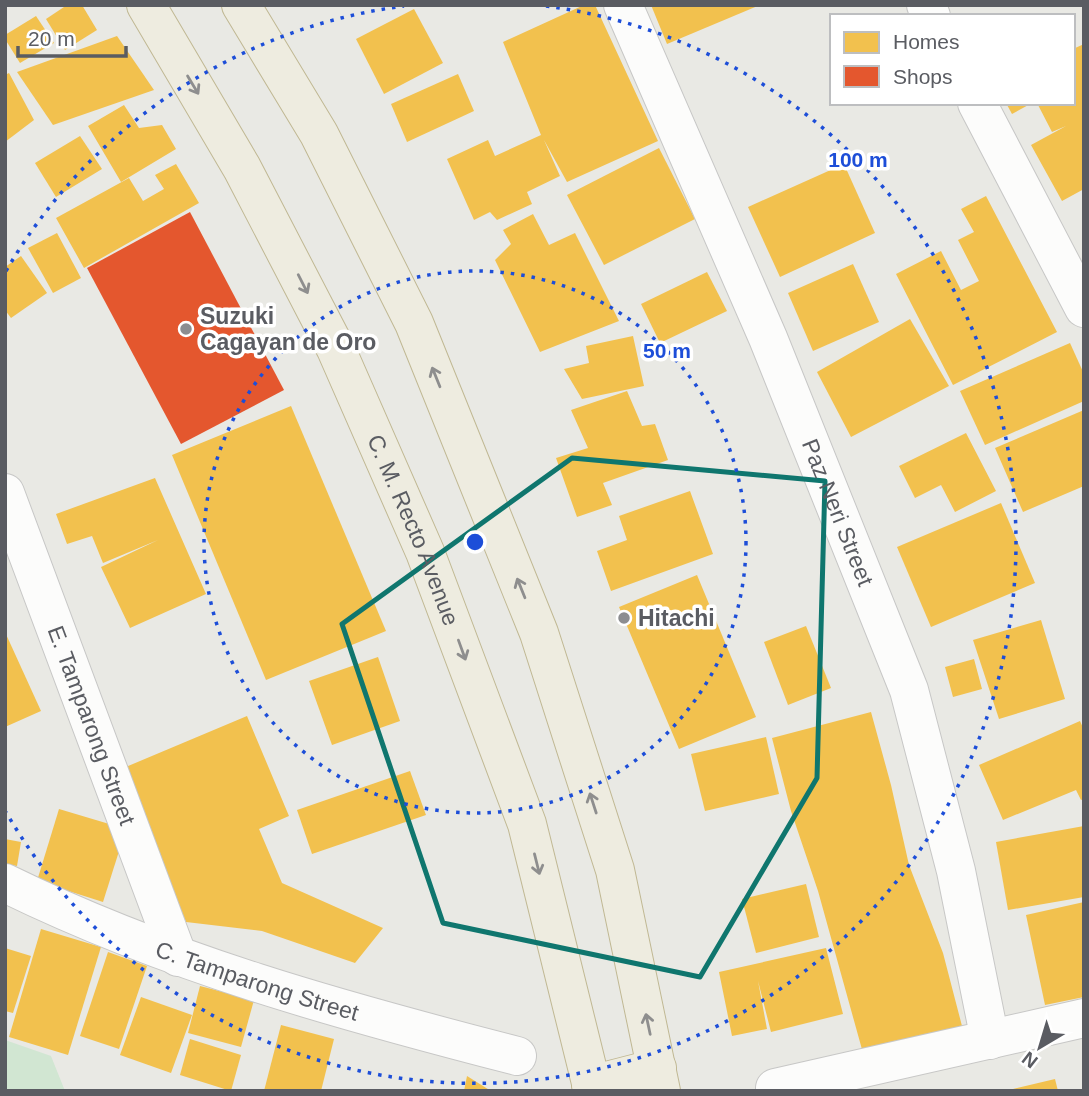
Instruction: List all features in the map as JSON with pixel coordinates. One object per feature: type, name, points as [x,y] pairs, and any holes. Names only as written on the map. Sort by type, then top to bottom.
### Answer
[{"type":"highway","name":"C. M. Recto Avenue","points":[[146,5],[242,168],[330,337],[425,552],[527,824],[592,1088]]},
{"type":"highway","points":[[241,5],[319,134],[414,323],[539,633],[615,870],[659,1079],[592,1088]]},
{"type":"street","name":"Paz Neri Street","points":[[623,5],[768,338],[909,690],[956,871],[990,1040]]},
{"type":"street","points":[[978,105],[1084,308]]},
{"type":"street","name":"E. Tamparong Street","points":[[5,493],[178,957]]},
{"type":"street","name":"C. Tamparong Street","points":[[5,883],[61,911],[178,957],[299,996],[517,1056]]},
{"type":"street","points":[[775,1088],[1084,1018]]},
{"type":"highlighted area","points":[[572,458],[825,481],[817,778],[700,977],[443,923],[342,624]]},
{"type":"green space","points":[[5,1040],[51,1056],[65,1091],[5,1091]]},
{"type":"building: Homes","points":[[67,5],[82,5],[97,30],[65,50],[46,19]]},
{"type":"building: Homes","points":[[584,5],[595,5],[658,141],[567,182],[544,140],[560,176],[527,192],[532,204],[497,220],[490,212],[474,220],[447,159],[488,140],[495,156],[541,135],[503,42]]},
{"type":"building: Homes","points":[[651,5],[760,5],[667,44]]},
{"type":"building: Homes","points":[[414,9],[443,63],[384,94],[356,39]]},
{"type":"building: Homes","points":[[36,16],[54,43],[20,63],[5,35]]},
{"type":"building: Homes","points":[[117,36],[154,90],[53,125],[17,72]]},
{"type":"building: Homes","points":[[1084,44],[1084,189],[1062,201],[1031,145],[1066,126],[1052,132],[1038,105],[1075,105],[1075,48]]},
{"type":"building: Homes","points":[[9,73],[34,120],[5,142],[5,75]]},
{"type":"building: Homes","points":[[458,74],[474,111],[407,142],[391,104]]},
{"type":"building: Homes","points":[[124,105],[139,128],[162,125],[176,149],[121,182],[88,126]]},
{"type":"building: Homes","points":[[1007,105],[1028,105],[1012,114]]},
{"type":"building: Homes","points":[[80,136],[102,169],[56,197],[35,163]]},
{"type":"building: Homes","points":[[659,148],[695,219],[604,265],[567,195]]},
{"type":"building: Homes","points":[[176,164],[199,203],[84,268],[56,218],[129,178],[143,201],[164,189],[155,175]]},
{"type":"building: Homes","points":[[844,164],[875,233],[780,277],[748,207]]},
{"type":"building: Homes","points":[[986,196],[1057,332],[953,385],[896,274],[941,251],[961,290],[979,281],[958,240],[974,232],[961,209]]},
{"type":"building: Homes","points":[[533,214],[549,245],[575,233],[619,321],[540,352],[495,260],[511,244],[503,230]]},
{"type":"building: Homes","points":[[57,233],[81,278],[53,293],[28,248]]},
{"type":"building: Homes","points":[[21,256],[47,293],[11,318],[5,310],[5,267]]},
{"type":"building: Homes","points":[[853,264],[879,322],[813,351],[788,293]]},
{"type":"building: Homes","points":[[707,272],[727,311],[660,343],[641,304]]},
{"type":"building: Homes","points":[[910,319],[949,386],[851,437],[817,372]]},
{"type":"building: Homes","points":[[633,336],[644,386],[582,399],[564,369],[589,363],[586,346]]},
{"type":"building: Homes","points":[[1070,343],[1084,374],[1084,401],[985,445],[960,391]]},
{"type":"building: Homes","points":[[627,391],[642,426],[655,424],[668,460],[603,483],[612,505],[577,517],[556,458],[588,448],[571,410]]},
{"type":"building: Homes","points":[[291,406],[386,631],[266,680],[172,455]]},
{"type":"building: Homes","points":[[1084,410],[1084,486],[1023,512],[995,448]]},
{"type":"building: Homes","points":[[966,433],[996,491],[955,512],[941,485],[915,498],[899,466]]},
{"type":"building: Homes","points":[[155,478],[206,594],[130,628],[101,567],[158,540],[103,563],[92,536],[67,544],[56,514]]},
{"type":"building: Homes","points":[[690,491],[713,554],[611,591],[597,551],[627,540],[619,516]]},
{"type":"building: Homes","points":[[1001,503],[1035,583],[931,627],[897,547]]},
{"type":"building: Homes","points":[[697,575],[756,717],[679,749],[619,607]]},
{"type":"building: Homes","points":[[1041,620],[1065,699],[999,719],[973,640]]},
{"type":"building: Homes","points":[[806,626],[831,688],[788,705],[764,642]]},
{"type":"building: Homes","points":[[5,632],[41,711],[5,727]]},
{"type":"building: Homes","points":[[378,657],[400,721],[332,745],[309,681]]},
{"type":"building: Homes","points":[[974,659],[982,689],[953,697],[945,667]]},
{"type":"building: Homes","points":[[871,712],[909,865],[943,953],[962,1026],[863,1053],[772,738]]},
{"type":"building: Homes","points":[[247,716],[289,816],[259,829],[282,883],[383,928],[355,963],[262,931],[186,922],[121,769]]},
{"type":"building: Homes","points":[[1080,721],[1084,730],[1084,799],[1081,800],[1076,790],[1003,820],[979,765]]},
{"type":"building: Homes","points":[[766,737],[779,794],[705,811],[691,754]]},
{"type":"building: Homes","points":[[410,771],[426,815],[312,854],[297,810]]},
{"type":"building: Homes","points":[[59,809],[126,829],[103,902],[37,881]]},
{"type":"building: Homes","points":[[1084,826],[1084,897],[1008,910],[996,842]]},
{"type":"building: Homes","points":[[5,839],[21,842],[17,866],[5,864]]},
{"type":"building: Homes","points":[[806,884],[819,937],[756,953],[742,899]]},
{"type":"building: Homes","points":[[1084,902],[1084,997],[1045,1005],[1026,915]]},
{"type":"building: Homes","points":[[41,929],[101,947],[68,1055],[9,1037]]},
{"type":"building: Homes","points":[[5,948],[31,956],[13,1013],[5,1011]]},
{"type":"building: Homes","points":[[826,948],[843,1014],[771,1032],[758,981],[767,1029],[732,1036],[719,972]]},
{"type":"building: Homes","points":[[108,952],[147,966],[119,1049],[80,1036]]},
{"type":"building: Homes","points":[[200,986],[254,1000],[241,1047],[188,1033]]},
{"type":"building: Homes","points":[[141,997],[192,1015],[171,1073],[120,1055]]},
{"type":"building: Homes","points":[[281,1025],[334,1039],[321,1091],[264,1091]]},
{"type":"building: Homes","points":[[190,1039],[241,1055],[231,1091],[180,1075]]},
{"type":"building: Homes","points":[[467,1076],[491,1091],[464,1091]]},
{"type":"building: Homes","points":[[1055,1079],[1058,1091],[1009,1091],[1009,1090]]},
{"type":"building: Shops","name":"Suzuki Cagayan de Oro","points":[[190,212],[284,390],[181,444],[87,268]]},
{"type":"place","name":"Suzuki Cagayan de Oro","points":[[186,329]]},
{"type":"place","name":"Hitachi","points":[[624,618]]}]
